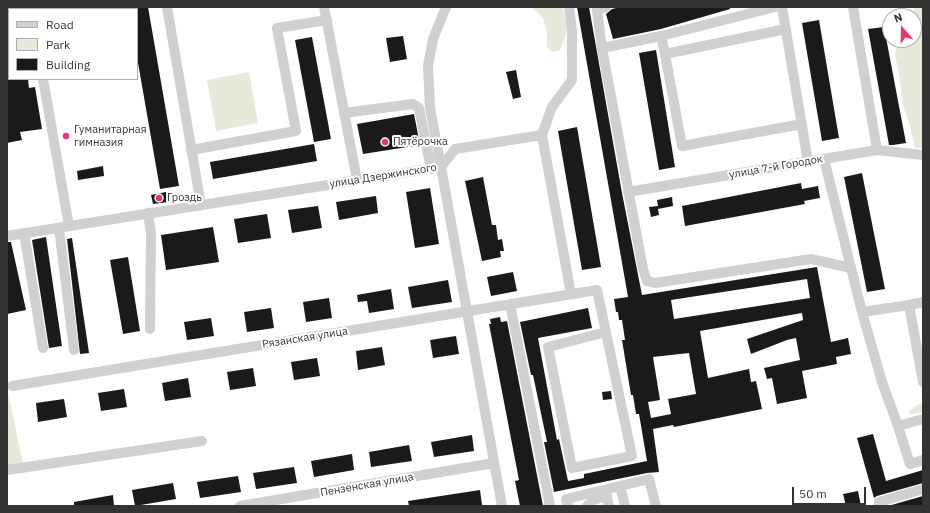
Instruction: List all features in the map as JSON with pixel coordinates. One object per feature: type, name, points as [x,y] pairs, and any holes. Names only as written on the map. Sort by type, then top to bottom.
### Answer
[{"type":"street","points":[[166,7],[200,205]]},
{"type":"street","points":[[324,7],[357,180]]},
{"type":"street","points":[[442,167],[430,108],[428,66],[433,40],[446,7]]},
{"type":"street","points":[[569,7],[572,31],[572,80],[552,107],[542,135],[571,294]]},
{"type":"street","points":[[606,7],[597,10],[602,48],[643,270],[647,281],[655,283],[811,259],[851,268]]},
{"type":"street","points":[[602,48],[661,36],[775,7]]},
{"type":"street","points":[[782,7],[808,162]]},
{"type":"street","points":[[853,7],[877,150]]},
{"type":"street","points":[[191,150],[296,132],[277,28],[327,20]]},
{"type":"street","points":[[665,54],[786,29]]},
{"type":"street","points":[[661,36],[682,146],[802,124]]},
{"type":"street","points":[[43,80],[69,226]]},
{"type":"street","points":[[344,113],[413,104],[419,108],[431,168]]},
{"type":"street","points":[[442,167],[455,149],[542,135]]},
{"type":"street","name":"улица 7-й Городок","points":[[628,192],[877,150],[923,155]]},
{"type":"street","points":[[824,159],[862,312],[882,382],[910,464],[923,460]]},
{"type":"street","name":"улица Дзержинского","points":[[7,236],[442,167],[502,506]]},
{"type":"street","points":[[148,213],[151,234],[150,329]]},
{"type":"street","points":[[59,228],[74,350]]},
{"type":"street","points":[[24,233],[43,348]]},
{"type":"street","name":"Рязанская улица","points":[[12,386],[598,290],[606,332]]},
{"type":"street","points":[[862,312],[923,302]]},
{"type":"street","points":[[510,304],[550,506]]},
{"type":"street","points":[[909,305],[923,382]]},
{"type":"street","points":[[606,332],[632,456],[572,468],[548,347],[606,332]]},
{"type":"street","points":[[898,426],[923,419]]},
{"type":"street","points":[[7,470],[202,441]]},
{"type":"street","name":"Пензенская улица","points":[[240,506],[494,463]]},
{"type":"street","points":[[588,506],[593,500],[607,497],[620,486],[649,479],[656,506]]},
{"type":"street","points":[[620,486],[624,506]]},
{"type":"street","points":[[879,506],[879,502],[923,489]]},
{"type":"street","points":[[568,506],[566,499],[607,497]]},
{"type":"green space","points":[[532,7],[563,7],[567,29],[560,50],[552,52],[547,47],[547,33],[543,18]]},
{"type":"green space","points":[[923,7],[923,148],[915,148],[902,102],[895,53],[897,48],[922,48],[922,8],[915,8]]},
{"type":"green space","points":[[249,72],[258,123],[216,131],[207,80]]},
{"type":"green space","points":[[7,388],[23,464],[7,466]]},
{"type":"green space","points":[[923,403],[923,413],[908,413],[914,407]]},
{"type":"building","points":[[148,7],[179,186],[160,189],[138,63],[137,8]]},
{"type":"building","points":[[577,7],[589,7],[622,193],[642,295],[817,267],[831,342],[848,338],[851,354],[836,357],[837,364],[802,371],[807,398],[777,404],[772,378],[767,379],[764,368],[800,360],[796,338],[751,354],[747,339],[803,320],[802,313],[700,331],[708,378],[749,369],[751,382],[756,381],[762,409],[674,427],[673,425],[653,429],[659,472],[647,473],[554,492],[544,442],[547,442],[520,322],[588,308],[592,328],[538,338],[557,440],[559,439],[568,481],[584,478],[584,474],[647,461],[639,414],[636,414],[633,395],[631,395],[622,340],[625,340],[622,320],[619,320],[614,299],[628,297]],"holes":[[[807,279],[810,298],[674,319],[671,300]],[[689,353],[696,394],[668,399],[671,414],[651,418],[648,402],[660,400],[653,357]]]},
{"type":"building","points":[[620,7],[730,7],[730,9],[661,29],[613,39],[606,14],[612,9]]},
{"type":"building","points":[[819,20],[839,138],[822,141],[802,23]]},
{"type":"building","points":[[882,27],[882,48],[888,48],[906,143],[889,145],[868,29]]},
{"type":"building","points":[[403,36],[407,59],[390,62],[386,38]]},
{"type":"building","points":[[312,37],[331,139],[314,142],[295,40]]},
{"type":"building","points":[[656,50],[675,167],[659,170],[639,53]]},
{"type":"building","points":[[516,70],[521,97],[513,99],[506,72]]},
{"type":"building","points":[[7,79],[28,80],[29,88],[35,87],[42,129],[20,132],[22,140],[7,143]]},
{"type":"building","points":[[414,114],[420,145],[363,154],[357,124]]},
{"type":"building","points":[[577,127],[601,267],[582,270],[558,131]]},
{"type":"building","points":[[314,144],[317,161],[213,179],[210,162]]},
{"type":"building","points":[[103,166],[104,176],[78,180],[77,171]]},
{"type":"building","points":[[862,173],[885,289],[867,292],[844,177]]},
{"type":"building","points":[[483,177],[492,225],[496,225],[498,240],[502,239],[504,251],[500,251],[501,257],[482,261],[465,181]]},
{"type":"building","points":[[801,183],[802,189],[818,186],[820,198],[804,201],[805,204],[685,226],[682,206]]},
{"type":"building","points":[[430,188],[439,244],[415,248],[406,192]]},
{"type":"building","name":"Гроздь","points":[[166,192],[168,202],[153,204],[151,195]]},
{"type":"building","points":[[376,196],[378,213],[339,220],[336,202]]},
{"type":"building","points":[[672,197],[673,206],[658,209],[659,215],[651,217],[649,207],[658,206],[657,200]]},
{"type":"building","points":[[318,206],[322,228],[292,233],[288,210]]},
{"type":"building","points":[[267,214],[271,238],[238,243],[234,219]]},
{"type":"building","points":[[213,227],[219,262],[166,270],[161,235]]},
{"type":"building","points":[[46,237],[62,346],[49,348],[32,240]]},
{"type":"building","points":[[72,238],[89,353],[80,354],[67,239]]},
{"type":"building","points":[[7,242],[11,242],[26,310],[7,314]]},
{"type":"building","points":[[128,257],[140,331],[123,334],[110,260]]},
{"type":"building","points":[[513,272],[517,291],[491,296],[487,277]]},
{"type":"building","points":[[448,280],[452,302],[412,308],[408,287]]},
{"type":"building","points":[[391,289],[394,309],[369,313],[367,301],[358,302],[357,295]]},
{"type":"building","points":[[329,298],[332,318],[306,322],[303,302]]},
{"type":"building","points":[[271,308],[274,328],[247,332],[244,312]]},
{"type":"building","points":[[500,317],[501,322],[507,321],[543,506],[520,506],[515,481],[519,480],[489,324],[491,324],[490,319]]},
{"type":"building","points":[[211,318],[214,336],[187,340],[184,322]]},
{"type":"building","points":[[456,336],[459,354],[433,358],[430,340]]},
{"type":"building","points":[[382,347],[385,365],[358,370],[356,351]]},
{"type":"building","points":[[317,358],[320,376],[294,380],[291,362]]},
{"type":"building","points":[[253,368],[256,386],[230,390],[227,372]]},
{"type":"building","points":[[188,378],[191,397],[165,401],[162,383]]},
{"type":"building","points":[[124,389],[127,407],[101,411],[98,393]]},
{"type":"building","points":[[611,391],[612,399],[603,400],[602,392]]},
{"type":"building","points":[[64,399],[67,417],[38,422],[36,403]]},
{"type":"building","points":[[873,434],[886,481],[923,470],[923,483],[874,498],[857,438]]},
{"type":"building","points":[[472,435],[474,451],[434,457],[431,442]]},
{"type":"building","points":[[409,445],[412,461],[371,467],[369,452]]},
{"type":"building","points":[[352,454],[354,470],[314,477],[311,461]]},
{"type":"building","points":[[294,467],[297,483],[256,489],[253,473]]},
{"type":"building","points":[[238,476],[241,492],[200,498],[197,482]]},
{"type":"building","points":[[173,483],[176,499],[135,506],[132,490]]},
{"type":"building","points":[[480,490],[482,505],[409,506],[408,501]]},
{"type":"building","points":[[858,491],[861,506],[846,506],[843,494]]},
{"type":"building","points":[[113,495],[114,506],[74,506],[74,502]]},
{"type":"building","points":[[923,496],[923,506],[888,506]]},
{"type":"place","name":"Гуманитарная гимназия","points":[[66,136]]},
{"type":"place","name":"Пятёрочка","points":[[385,142]]},
{"type":"place","name":"Гроздь","points":[[159,198]]}]
